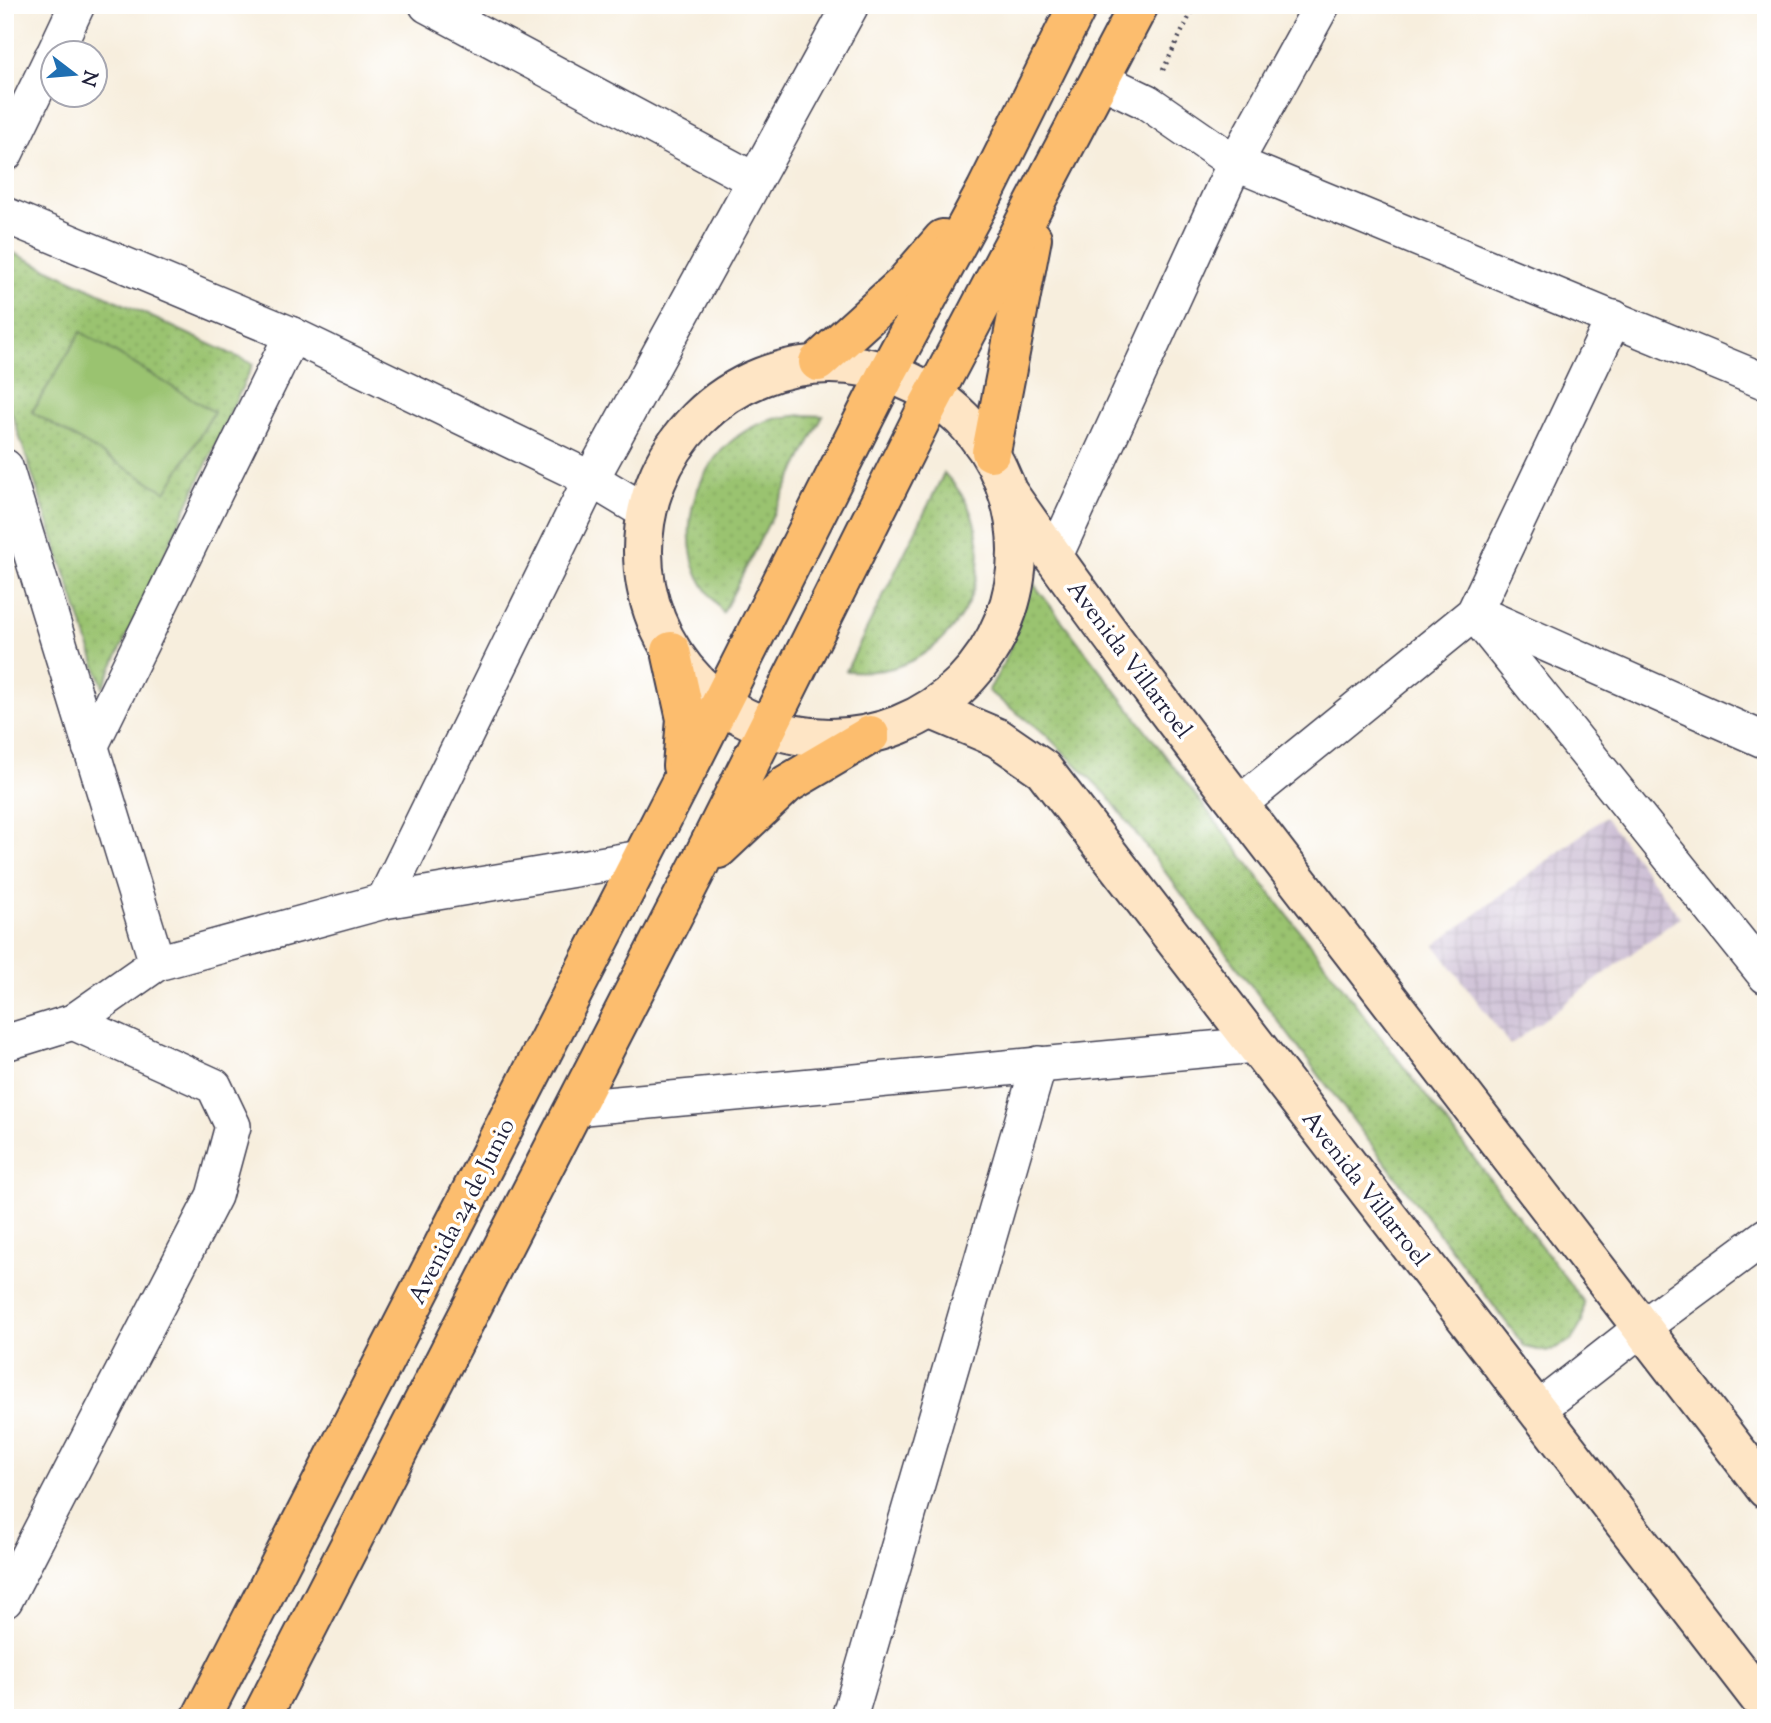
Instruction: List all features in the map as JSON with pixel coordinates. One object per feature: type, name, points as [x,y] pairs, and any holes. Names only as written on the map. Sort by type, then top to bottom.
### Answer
[{"type":"highway","points":[[818,362],[904,284],[986,190],[1078,5]]},
{"type":"highway","points":[[261,1718],[698,867],[934,395],[1139,5]]},
{"type":"highway","name":"Avenida 24 de Junio","points":[[201,1718],[680,784],[888,371],[986,190]]},
{"type":"highway","points":[[990,452],[1042,190]]},
{"type":"highway","points":[[671,651],[686,719],[680,784]]},
{"type":"highway","points":[[698,867],[788,784],[870,736]]},
{"type":"main road","points":[[818,362],[856,364],[888,371],[934,395],[962,416],[990,452],[1009,494],[1018,552],[1009,609],[983,661],[960,687],[932,710],[902,725],[870,736],[825,739],[766,729],[719,703],[696,683],[671,651],[648,596],[642,554],[646,512],[660,471],[682,435],[720,398],[767,373],[818,362]]},
{"type":"main road","name":"Avenida Villarroel","points":[[1009,494],[1238,805],[1766,1489]]},
{"type":"main road","name":"Avenida Villarroel","points":[[932,710],[998,738],[1043,769],[1766,1707]]},
{"type":"street","points":[[62,38],[77,5]]},
{"type":"street","points":[[384,901],[591,479],[851,5]]},
{"type":"street","points":[[1054,558],[1236,163],[1322,5]]},
{"type":"street","points":[[448,10],[754,180]]},
{"type":"street","points":[[1101,80],[1147,102],[1236,163],[1766,382]]},
{"type":"street","points":[[5,155],[38,88]]},
{"type":"street","points":[[5,215],[292,335],[591,479],[646,512]]},
{"type":"street","points":[[1238,805],[1474,613],[1615,318]]},
{"type":"street","points":[[90,747],[292,335]]},
{"type":"street","points":[[5,467],[157,963]]},
{"type":"street","points":[[1474,613],[1766,741]]},
{"type":"street","points":[[1474,613],[1766,976]]},
{"type":"street","points":[[5,1043],[73,1022],[157,963],[384,901],[641,858]]},
{"type":"street","points":[[5,1600],[214,1196],[233,1126],[214,1086],[73,1022]]},
{"type":"street","points":[[574,1108],[1255,1045]]},
{"type":"street","points":[[849,1718],[1039,1064]]},
{"type":"street","points":[[1537,1410],[1766,1236]]},
{"type":"path","points":[[1147,102],[1195,5]]},
{"type":"shaded area","points":[[1605,817],[1680,917],[1510,1045],[1435,945]]},
{"type":"green space","points":[[5,249],[253,364],[103,687],[5,393]]},
{"type":"green space","points":[[81,332],[214,412],[166,492],[32,412]]},
{"type":"green space","points":[[804,415],[823,416],[723,613],[705,588],[693,561],[691,518],[703,477],[729,443],[747,430],[772,420]]},
{"type":"green space","points":[[944,473],[967,503],[977,532],[979,556],[976,580],[968,602],[957,623],[922,655],[886,669],[846,671]]},
{"type":"green space","points":[[1030,579],[1584,1302],[1582,1323],[1571,1341],[1547,1352],[1525,1347],[1106,794],[1044,733],[988,691],[1009,651]]}]
